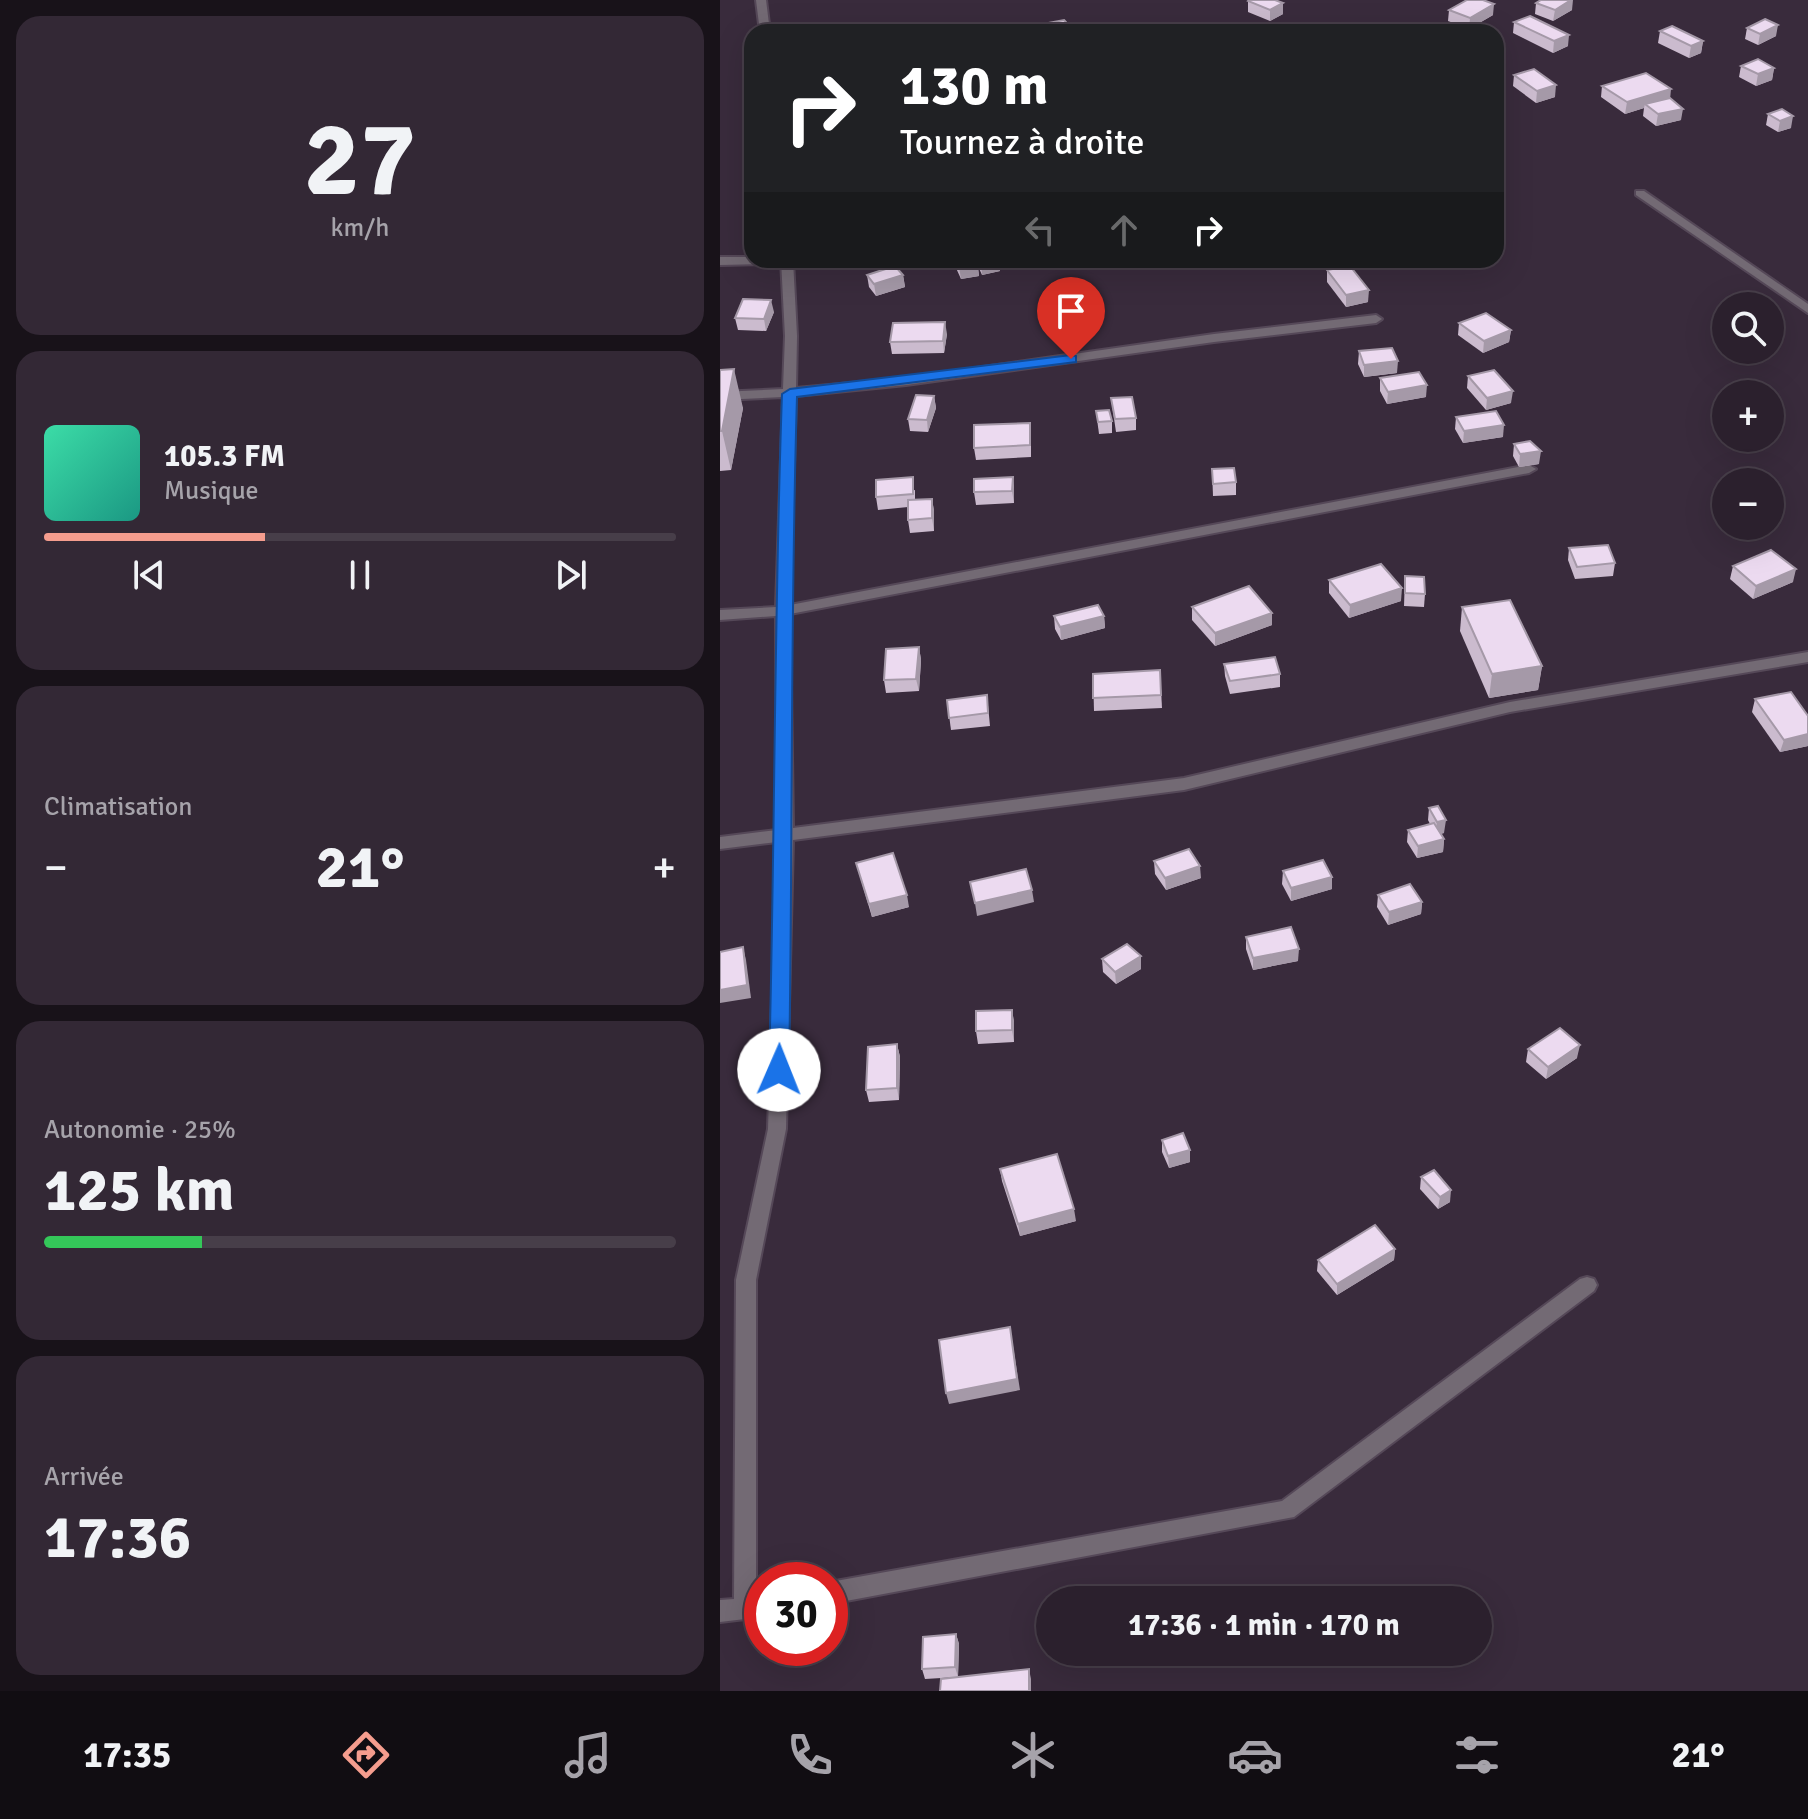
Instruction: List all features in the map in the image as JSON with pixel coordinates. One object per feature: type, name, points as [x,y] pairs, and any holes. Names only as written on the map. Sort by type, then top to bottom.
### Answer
[{"type":"street","points":[[761,0],[764,24]]},
{"type":"street","points":[[1640,193],[1808,309]]},
{"type":"street","points":[[720,261],[744,260]]},
{"type":"street","points":[[752,1562],[746,1280],[777,1129],[785,835],[783,611],[791,336],[787,268]]},
{"type":"street","points":[[720,396],[790,394],[984,372],[1216,338],[1376,319]]},
{"type":"street","points":[[720,615],[783,611],[1529,469]]},
{"type":"street","points":[[720,843],[1184,784],[1510,707],[1808,657]]},
{"type":"street","points":[[848,1590],[1287,1510],[1587,1285]]},
{"type":"street","points":[[720,1611],[744,1608]]},
{"type":"building","points":[[1249,0],[1275,0],[1283,3],[1270,10]]},
{"type":"building","points":[[1467,0],[1494,4],[1470,18],[1449,10]]},
{"type":"building","points":[[1541,0],[1571,0],[1555,10],[1536,3]]},
{"type":"building","points":[[1530,16],[1569,35],[1554,41],[1514,22]]},
{"type":"building","points":[[1765,19],[1778,25],[1760,34],[1747,28]]},
{"type":"building","points":[[1064,20],[1068,24],[1043,24]]},
{"type":"building","points":[[1672,26],[1703,41],[1691,46],[1660,31]]},
{"type":"building","points":[[1758,59],[1774,68],[1758,74],[1741,66]]},
{"type":"building","points":[[1534,69],[1556,85],[1537,91],[1514,75]]},
{"type":"building","points":[[1646,73],[1671,89],[1627,102],[1602,86]]},
{"type":"building","points":[[1670,98],[1683,109],[1658,114],[1645,104]]},
{"type":"building","points":[[1782,109],[1793,116],[1780,121],[1768,114]]},
{"type":"building","points":[[897,268],[903,275],[874,284],[867,275]]},
{"type":"building","points":[[1352,268],[1369,290],[1346,295],[1327,270]]},
{"type":"building","points":[[743,299],[771,300],[764,319],[735,318]]},
{"type":"building","points":[[1486,313],[1511,330],[1484,341],[1459,323]]},
{"type":"building","points":[[945,322],[943,341],[890,342],[893,323]]},
{"type":"building","points":[[1392,348],[1398,361],[1364,365],[1359,351]]},
{"type":"building","points":[[734,369],[722,431],[720,431],[720,370]]},
{"type":"building","points":[[1494,370],[1513,391],[1487,398],[1468,376]]},
{"type":"building","points":[[1419,372],[1427,385],[1388,392],[1380,378]]},
{"type":"building","points":[[916,395],[934,396],[927,420],[908,419]]},
{"type":"building","points":[[1132,397],[1136,418],[1115,419],[1111,398]]},
{"type":"building","points":[[1109,410],[1112,421],[1098,422],[1096,411]]},
{"type":"building","points":[[1496,411],[1504,425],[1464,431],[1456,417]]},
{"type":"building","points":[[1030,423],[1030,445],[974,448],[974,425]]},
{"type":"building","points":[[1530,441],[1541,451],[1520,454],[1514,444]]},
{"type":"building","points":[[1234,468],[1236,482],[1213,484],[1212,469]]},
{"type":"building","points":[[913,477],[913,494],[876,497],[876,480]]},
{"type":"building","points":[[1013,477],[1012,491],[974,492],[974,479]]},
{"type":"building","points":[[932,499],[932,518],[908,520],[908,500]]},
{"type":"building","points":[[1608,545],[1615,563],[1577,567],[1569,548]]},
{"type":"building","points":[[1771,550],[1796,569],[1756,586],[1733,566]]},
{"type":"building","points":[[1381,564],[1402,588],[1350,605],[1329,580]]},
{"type":"building","points":[[1405,576],[1424,577],[1425,594],[1405,593]]},
{"type":"building","points":[[1249,586],[1272,613],[1215,633],[1192,607]]},
{"type":"building","points":[[1510,600],[1542,666],[1492,674],[1462,607]]},
{"type":"building","points":[[1098,605],[1104,616],[1060,627],[1054,616]]},
{"type":"building","points":[[919,647],[916,679],[884,680],[886,649]]},
{"type":"building","points":[[1275,657],[1280,674],[1230,681],[1224,664]]},
{"type":"building","points":[[1160,670],[1161,695],[1093,698],[1093,674]]},
{"type":"building","points":[[1791,692],[1808,716],[1808,734],[1784,740],[1755,699]]},
{"type":"building","points":[[987,695],[988,713],[949,718],[947,700]]},
{"type":"building","points":[[1438,806],[1446,820],[1437,822],[1429,808]]},
{"type":"building","points":[[1434,823],[1444,839],[1418,846],[1408,830]]},
{"type":"building","points":[[1189,849],[1200,866],[1165,878],[1154,861]]},
{"type":"building","points":[[893,853],[907,895],[869,904],[856,863]]},
{"type":"building","points":[[1323,860],[1332,877],[1291,888],[1283,871]]},
{"type":"building","points":[[1026,869],[1032,890],[975,903],[970,882]]},
{"type":"building","points":[[1410,884],[1422,902],[1389,912],[1378,895]]},
{"type":"building","points":[[1291,927],[1299,949],[1253,958],[1246,937]]},
{"type":"building","points":[[1127,944],[1141,956],[1115,972],[1102,959]]},
{"type":"building","points":[[743,947],[747,985],[720,990],[720,952]]},
{"type":"building","points":[[1012,1010],[1012,1030],[976,1031],[976,1011]]},
{"type":"building","points":[[1560,1028],[1580,1045],[1548,1067],[1528,1049]]},
{"type":"building","points":[[897,1044],[897,1088],[866,1090],[868,1047]]},
{"type":"building","points":[[1183,1133],[1190,1150],[1168,1156],[1162,1140]]},
{"type":"building","points":[[1057,1154],[1074,1209],[1018,1224],[1000,1169]]},
{"type":"building","points":[[1434,1170],[1451,1190],[1440,1197],[1421,1177]]},
{"type":"building","points":[[1375,1225],[1395,1249],[1337,1284],[1318,1260]]},
{"type":"building","points":[[1010,1327],[1017,1379],[946,1393],[939,1340]]},
{"type":"building","points":[[956,1634],[955,1667],[922,1669],[923,1637]]},
{"type":"building","points":[[1029,1669],[1029,1691],[940,1691],[941,1679]]},
{"type":"route","points":[[779,1070],[785,835],[783,611],[790,394],[1071,359]]}]
